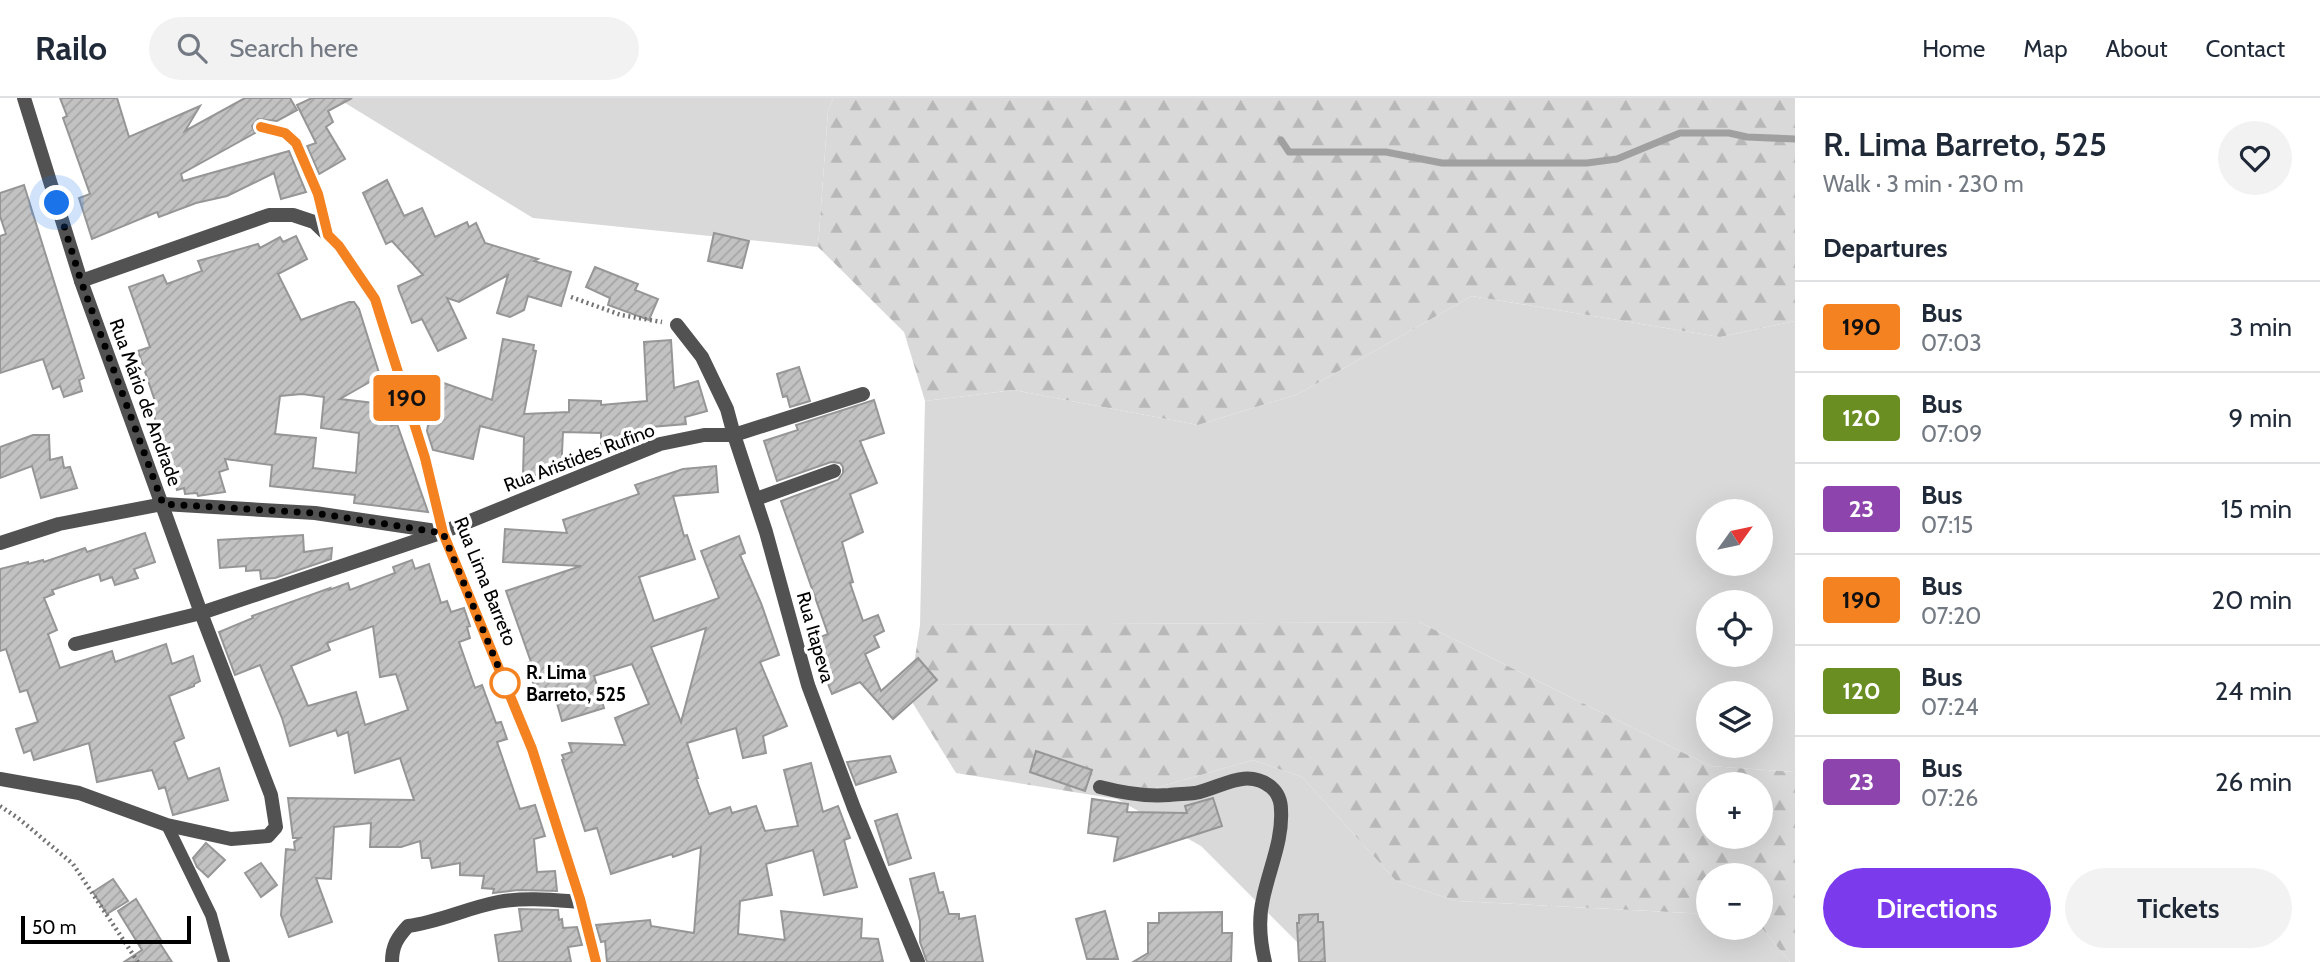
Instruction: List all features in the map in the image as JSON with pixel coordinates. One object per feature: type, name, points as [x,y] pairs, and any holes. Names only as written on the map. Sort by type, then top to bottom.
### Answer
[{"type":"street","name":"Rua Mário de Andrade","points":[[24,98],[81,281],[201,613],[271,795],[276,827],[268,836],[231,839],[167,825]]},
{"type":"street","points":[[81,281],[270,215],[293,215],[314,222],[328,235]]},
{"type":"street","name":"Rua Lima Barreto","points":[[328,235],[339,246],[375,299],[425,458],[443,533],[532,749],[581,902],[596,962]]},
{"type":"street","name":"Rua Itapeva","points":[[677,325],[702,357],[727,409],[756,499],[808,685],[854,808],[918,962]]},
{"type":"street","name":"Rua Aristides Rufino","points":[[75,644],[201,613],[443,533],[660,444],[704,435],[734,436],[863,394]]},
{"type":"street","points":[[756,499],[834,471]]},
{"type":"street","points":[[0,542],[59,524],[163,504],[315,513],[443,533]]},
{"type":"street","points":[[1100,787],[1132,795],[1164,796],[1197,793],[1233,779],[1250,778],[1264,782],[1276,791],[1281,804],[1282,825],[1262,901],[1259,938],[1265,962]]},
{"type":"street","points":[[0,779],[79,793],[167,825]]},
{"type":"street","points":[[392,962],[392,950],[398,936],[408,926],[431,923],[500,902],[544,899],[581,902]]},
{"type":"lane","name":"Rua Lima Barreto","points":[[261,127],[285,133],[296,143],[318,194],[328,235]]},
{"type":"lane","points":[[167,825],[211,915],[224,962]]},
{"type":"path","points":[[571,297],[621,315],[677,325]]},
{"type":"path","points":[[0,806],[73,864],[138,962]]},
{"type":"green space","points":[[337,98],[833,98],[828,111],[818,247],[533,218]]},
{"type":"green space","points":[[833,98],[1795,98],[1795,321],[1720,337],[1472,296],[1298,394],[1198,425],[1014,390],[925,401],[904,332],[818,247],[828,111]]},
{"type":"green space","points":[[1472,296],[1720,337],[1795,321],[1795,772],[1710,766],[1419,622],[920,625],[925,401],[1014,390],[1198,425],[1298,394]]},
{"type":"green space","points":[[1419,622],[1710,766],[1795,772],[1795,962],[1790,962],[1772,940],[1773,863],[1696,863],[1696,913],[1456,901],[1396,881],[1302,777],[1253,760],[1117,799],[956,773],[909,697],[920,625]]},
{"type":"green space","points":[[1253,760],[1302,777],[1396,881],[1456,901],[1696,913],[1696,940],[1772,940],[1790,962],[1317,962],[1201,846],[1117,799]]},
{"type":"building","points":[[60,98],[117,98],[129,137],[200,106],[185,131],[245,98],[290,98],[297,110],[277,121],[258,119],[252,126],[255,133],[181,174],[183,181],[289,151],[306,192],[281,199],[274,173],[227,196],[196,203],[159,217],[157,212],[92,239],[79,198],[90,194],[63,118],[67,116]]},
{"type":"building","points":[[312,98],[352,98],[328,111],[333,122],[326,127],[345,159],[319,174],[307,146],[316,143],[297,105]]},
{"type":"building","points":[[387,180],[404,216],[422,208],[435,237],[467,222],[469,227],[476,223],[485,243],[571,272],[561,306],[528,296],[524,310],[510,317],[497,313],[508,275],[459,302],[447,298],[466,338],[438,351],[422,319],[412,323],[398,286],[423,275],[392,241],[386,244],[363,193]]},
{"type":"building","points":[[24,185],[84,378],[79,380],[82,391],[64,397],[60,386],[53,389],[43,359],[0,373],[0,236],[6,234],[0,216],[0,193]]},
{"type":"building","points":[[714,233],[749,241],[742,268],[708,261]]},
{"type":"building","points":[[296,236],[307,259],[278,274],[301,320],[349,302],[354,302],[359,309],[380,376],[340,399],[383,404],[391,426],[397,424],[428,512],[354,503],[355,495],[270,486],[272,465],[225,459],[228,469],[219,472],[225,492],[198,496],[197,493],[185,494],[184,488],[177,490],[151,406],[156,404],[138,351],[150,347],[129,287],[163,275],[167,284],[202,271],[198,261],[258,244],[260,248],[280,237],[283,242]],"holes":[[[302,394],[324,397],[321,428],[359,433],[356,473],[313,468],[316,438],[275,434],[280,396]]]},
{"type":"building","points":[[595,267],[638,284],[635,290],[658,299],[649,320],[608,305],[610,298],[586,287]]},
{"type":"building","points":[[503,339],[534,345],[533,350],[536,351],[524,414],[569,412],[569,400],[601,401],[601,405],[647,401],[644,342],[671,340],[674,388],[698,381],[707,411],[685,417],[686,424],[651,427],[650,436],[601,453],[601,433],[563,432],[561,473],[523,475],[524,437],[480,426],[473,459],[433,450],[427,431],[431,408],[441,382],[492,400]]},
{"type":"building","points":[[799,367],[810,401],[790,407],[787,396],[783,397],[777,374]]},
{"type":"building","points":[[874,400],[884,433],[860,441],[877,483],[850,494],[863,532],[842,542],[853,582],[850,583],[863,621],[878,615],[884,631],[874,636],[879,647],[865,654],[881,691],[918,658],[937,680],[893,719],[860,682],[832,694],[811,641],[828,634],[781,501],[838,480],[843,473],[843,467],[840,463],[831,462],[777,481],[764,441],[798,430],[796,425]]},
{"type":"building","points":[[33,435],[49,435],[50,460],[62,457],[64,468],[70,467],[77,488],[41,498],[32,466],[0,478],[0,447]]},
{"type":"building","points":[[716,466],[718,492],[673,496],[684,536],[687,535],[695,559],[639,577],[654,621],[719,598],[701,551],[739,536],[745,553],[740,555],[761,603],[779,655],[760,662],[787,726],[763,736],[766,753],[743,758],[736,728],[687,743],[709,814],[730,807],[732,813],[756,806],[765,831],[798,826],[784,770],[811,763],[823,812],[838,806],[850,838],[844,840],[857,887],[824,895],[813,850],[766,864],[772,895],[740,901],[738,934],[785,940],[781,911],[862,919],[861,938],[878,939],[883,962],[607,962],[605,941],[601,942],[596,925],[650,920],[651,926],[694,933],[701,847],[611,874],[597,828],[585,831],[562,755],[572,752],[569,743],[625,745],[615,718],[649,704],[632,664],[594,676],[604,708],[562,721],[553,689],[537,694],[526,663],[531,662],[506,591],[581,566],[503,562],[505,529],[567,533],[563,520],[639,494],[635,485],[683,469]],"holes":[[[706,628],[681,722],[651,647]]]},
{"type":"building","points":[[145,533],[155,562],[134,569],[138,578],[115,585],[112,577],[101,581],[99,574],[52,590],[54,594],[44,598],[57,630],[48,634],[60,668],[112,651],[115,662],[166,644],[172,664],[193,656],[200,681],[169,696],[184,738],[174,742],[188,779],[219,768],[228,800],[173,815],[165,787],[159,789],[152,770],[97,782],[89,743],[34,760],[31,750],[24,753],[16,729],[38,722],[27,690],[20,692],[6,649],[0,651],[0,569],[28,562],[44,562],[85,548],[87,552]]},
{"type":"building","points":[[303,535],[304,552],[332,548],[331,559],[275,578],[261,579],[260,570],[246,571],[246,566],[220,568],[218,540]]},
{"type":"building","points":[[412,560],[415,569],[429,564],[441,603],[447,601],[451,612],[464,608],[470,626],[467,627],[470,638],[459,642],[475,688],[482,685],[496,723],[501,722],[507,739],[497,742],[520,809],[535,805],[545,836],[534,839],[537,872],[555,871],[557,891],[518,890],[493,893],[494,889],[482,888],[484,876],[460,875],[460,863],[432,868],[430,858],[422,858],[420,841],[401,847],[370,847],[371,823],[334,827],[331,879],[316,878],[332,922],[289,937],[281,915],[286,849],[295,850],[294,842],[300,838],[293,838],[288,798],[414,800],[400,758],[355,773],[348,732],[338,736],[336,730],[290,746],[282,718],[260,665],[235,675],[219,632],[253,618],[252,616],[330,588],[329,590],[348,583],[350,590],[395,573],[393,567]],"holes":[[[373,626],[380,677],[396,674],[408,710],[365,725],[356,692],[308,706],[291,666],[330,650],[327,643]]]},
{"type":"building","points":[[1036,751],[1092,770],[1085,791],[1030,772]]},
{"type":"building","points":[[890,756],[896,772],[856,785],[847,762]]},
{"type":"building","points":[[1213,798],[1222,826],[1114,861],[1118,837],[1088,833],[1092,799],[1128,804],[1127,812],[1187,813],[1185,806]]},
{"type":"building","points":[[897,814],[911,858],[889,865],[875,821]]},
{"type":"building","points":[[206,843],[225,860],[208,877],[197,867],[193,858]]},
{"type":"building","points":[[261,863],[277,885],[261,897],[245,873]]},
{"type":"building","points":[[934,873],[939,893],[943,892],[949,914],[959,914],[959,919],[975,916],[983,962],[927,962],[920,942],[920,921],[910,879]]},
{"type":"building","points":[[113,879],[128,901],[107,914],[93,892]]},
{"type":"building","points":[[136,899],[172,962],[124,962],[142,950],[118,911]]},
{"type":"building","points":[[519,909],[558,910],[563,928],[577,927],[582,945],[568,947],[571,962],[499,962],[495,935],[522,931]]},
{"type":"building","points":[[1105,911],[1118,959],[1087,959],[1076,919]]},
{"type":"building","points":[[1222,912],[1222,933],[1232,933],[1231,962],[1133,962],[1148,953],[1148,923],[1159,923],[1159,913]]},
{"type":"building","points":[[1318,914],[1318,922],[1323,922],[1325,962],[1299,962],[1299,915]]},
{"type":"waterway","points":[[1281,140],[1289,152],[1386,152],[1442,163],[1587,163],[1617,159],[1680,133],[1729,133],[1747,137],[1795,139]]},
{"type":"bus line","name":"190","points":[[261,127],[285,133],[296,143],[318,194],[328,235],[339,246],[375,299],[425,458],[443,533],[532,749],[580,899],[596,962]]},
{"type":"place","name":"R. Lima Barreto, 525","points":[[505,683]]},
{"type":"route","points":[[57,203],[81,281],[163,504],[315,513],[443,533],[505,683]]}]
